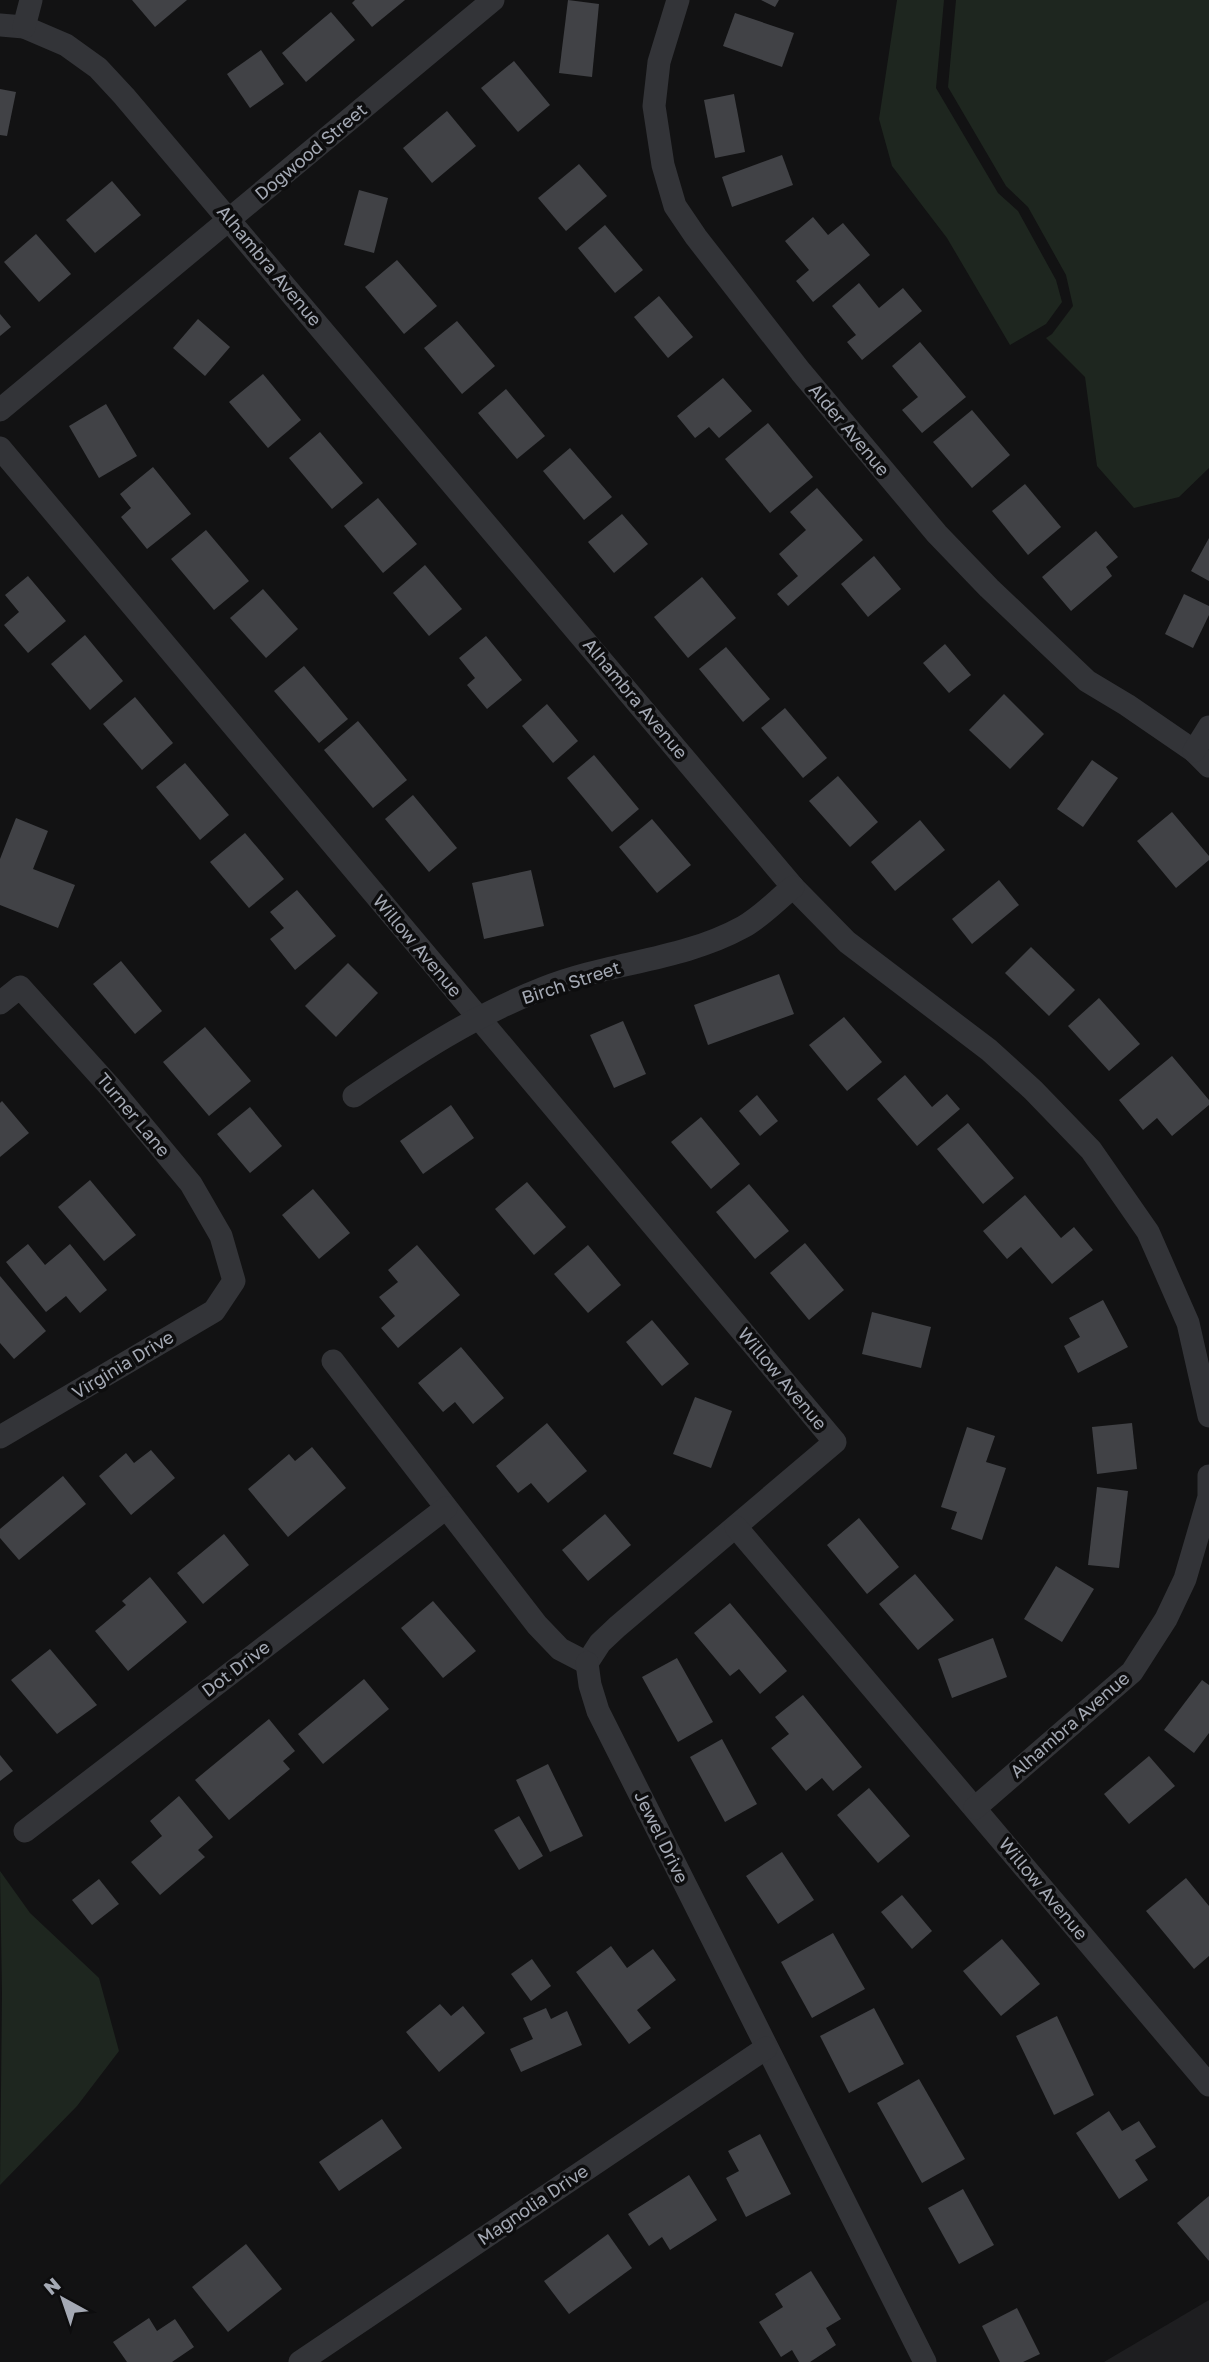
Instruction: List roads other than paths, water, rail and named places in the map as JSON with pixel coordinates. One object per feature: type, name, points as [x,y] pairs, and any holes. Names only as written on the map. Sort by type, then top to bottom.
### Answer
[{"type":"street","points":[[24,27],[31,0]]},
{"type":"street","name":"Dogwood Street","points":[[0,410],[493,0]]},
{"type":"street","name":"Alder Avenue","points":[[678,0],[659,62],[654,106],[663,165],[675,206],[696,237],[801,372],[937,534],[989,588],[1087,681],[1127,705],[1201,758]]},
{"type":"street","name":"Alhambra Avenue","points":[[0,25],[24,27],[66,45],[98,68],[230,220],[793,887],[847,942],[1006,1066],[1091,1150],[1148,1232],[1188,1322],[1209,1416]]},
{"type":"street","name":"Willow Avenue","points":[[0,448],[835,1442],[736,1527],[1209,2085]]},
{"type":"street","points":[[1201,758],[1209,727]]},
{"type":"street","name":"Birch Street","points":[[354,1096],[418,1052],[477,1018],[558,983],[610,967],[691,949],[744,926],[793,887]]},
{"type":"street","name":"Turner Lane","points":[[0,1003],[20,987],[120,1099],[191,1184],[221,1236],[234,1281]]},
{"type":"street","name":"Virginia Drive","points":[[0,1437],[214,1311],[234,1281]]},
{"type":"street","points":[[333,1361],[537,1625],[560,1648],[587,1663],[600,1643],[617,1627],[736,1527]]},
{"type":"street","name":"Alhambra Avenue","points":[[975,1808],[1132,1672],[1166,1619],[1185,1579],[1209,1497],[1209,1476]]},
{"type":"street","name":"Dot Drive","points":[[25,1831],[446,1508]]},
{"type":"street","name":"Jewel Drive","points":[[587,1663],[598,1711],[925,2362]]},
{"type":"street","name":"Magnolia Drive","points":[[300,2362],[766,2048]]}]
